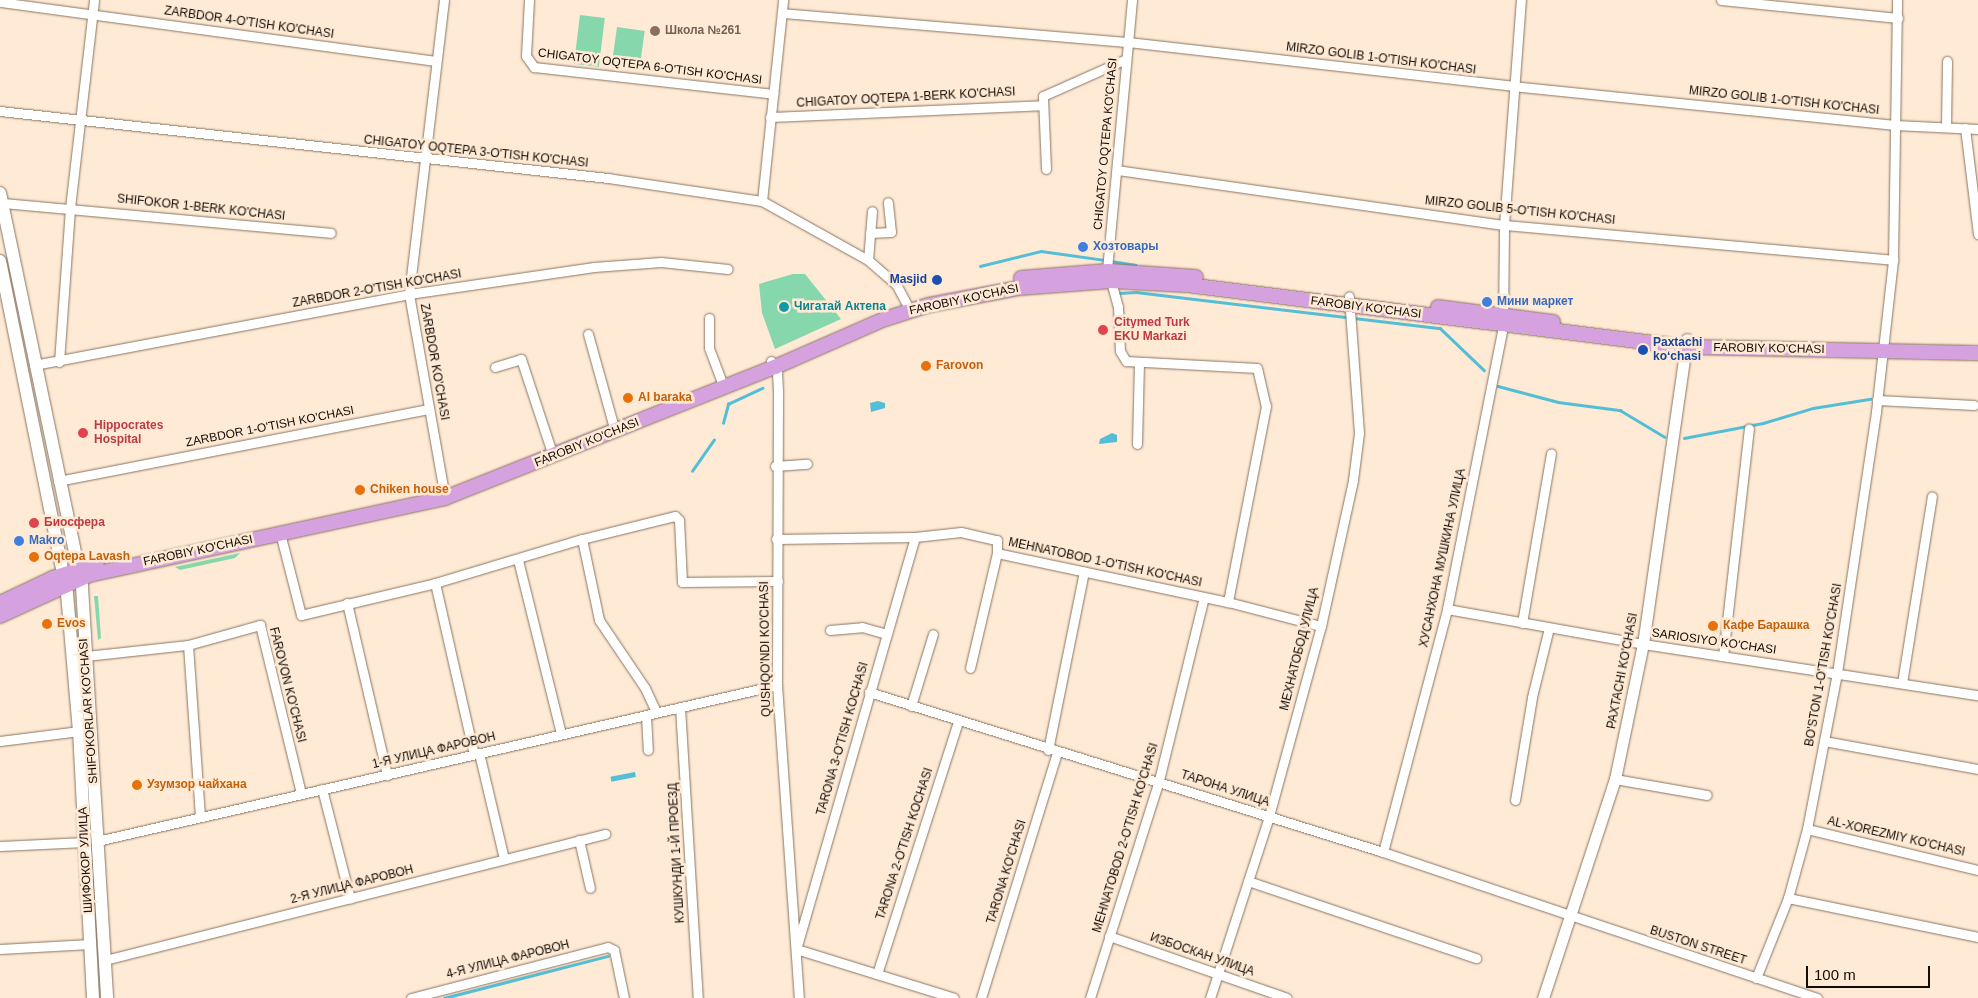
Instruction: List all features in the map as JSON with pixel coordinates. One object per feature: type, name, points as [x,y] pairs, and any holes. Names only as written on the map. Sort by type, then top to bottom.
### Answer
[{"type":"main road","name":"SHIFOKORLAR KO'CHASI","points":[[1,198],[63,506],[79,574],[86,656],[91,842],[105,960],[107,998]]},
{"type":"main road","points":[[0,261],[63,579]]},
{"type":"main road","name":"FAROBIY KO'CHASI","points":[[79,574],[280,533],[444,494],[552,453],[773,364],[946,291],[1013,279],[1110,280],[1203,278],[1350,301],[1686,343],[1884,345],[1978,343]]},
{"type":"main road","name":"FAROBIY KO'CHASI","points":[[1884,345],[1978,353]]},
{"type":"main road","name":"FAROBIY KO'CHASI","points":[[552,453],[613,424],[723,384]]},
{"type":"main road","name":"FAROBIY KO'CHASI","points":[[0,603],[79,574],[444,494]]},
{"type":"main road","points":[[48,510],[63,506]]},
{"type":"main road","name":"FAROBIY KO'CHASI","points":[[0,616],[63,579]]},
{"type":"main road","name":"ШИФОКОР УЛИЦА","points":[[63,579],[91,842],[90,944],[93,998]]},
{"type":"street","points":[[59,362],[70,208],[94,0]]},
{"type":"street","name":"ZARBDOR KO'CHASI","points":[[444,0],[435,60],[409,294],[444,494]]},
{"type":"street","name":"CHIGATOY OQTEPA 6-O'TISH KO'CHASI","points":[[529,0],[526,56],[534,67],[773,94]]},
{"type":"street","points":[[762,201],[783,0]]},
{"type":"street","name":"CHIGATOY OQTEPA KO'CHASI","points":[[1132,0],[1117,170],[1110,280],[1118,307],[1120,351],[1126,361],[1139,362]]},
{"type":"street","name":"ХУСАНХОНА МУШКИНА УЛИЦА","points":[[1383,852],[1447,609],[1503,320],[1504,225],[1512,86],[1521,0]]},
{"type":"street","points":[[1721,0],[1898,18]]},
{"type":"street","name":"BO'STON 1-O'TISH KO'CHASI","points":[[1756,978],[1788,898],[1807,829],[1837,672],[1877,400],[1893,260],[1897,0]]},
{"type":"street","name":"ZARBDOR 4-O'TISH KO'CHASI","points":[[0,2],[435,60]]},
{"type":"street","name":"MIRZO GOLIB 1-O'TISH KO'CHASI","points":[[782,13],[1128,42],[1512,86],[1895,125],[1978,129]]},
{"type":"street","points":[[1046,168],[1043,104],[1045,94],[1126,59]]},
{"type":"street","points":[[1946,127],[1947,61]]},
{"type":"street","name":"CHIGATOY OQTEPA 1-BERK KO'CHASI","points":[[770,117],[1043,104]]},
{"type":"street","name":"CHIGATOY OQTEPA 3-O'TISH KO'CHASI","points":[[0,111],[425,160],[608,178],[762,201],[868,260],[896,284],[908,307]]},
{"type":"street","points":[[1965,128],[1978,234]]},
{"type":"street","name":"MIRZO GOLIB 5-O'TISH KO'CHASI","points":[[1117,170],[1504,225],[1893,260]]},
{"type":"street","name":"SHIFOKOR 1-BERK KO'CHASI","points":[[1,198],[70,208],[331,233]]},
{"type":"street","points":[[870,232],[891,232],[888,202]]},
{"type":"street","points":[[868,260],[872,211]]},
{"type":"street","name":"ZARBDOR 2-O'TISH KO'CHASI","points":[[34,365],[59,362],[409,294],[641,262],[728,269]]},
{"type":"street","name":"МЕХНАТОБОД УЛИЦА","points":[[1210,998],[1269,816],[1320,626],[1353,480],[1359,433],[1350,301]]},
{"type":"street","points":[[709,318],[709,348],[723,384]]},
{"type":"street","points":[[588,334],[613,424]]},
{"type":"street","name":"PAXTACHI KO'CHASI","points":[[1543,998],[1615,780],[1643,644],[1686,343]]},
{"type":"street","points":[[495,366],[521,359],[552,453]]},
{"type":"street","points":[[1137,444],[1139,362],[1257,368],[1266,406],[1228,602]]},
{"type":"street","name":"QUSHQO'NDI KO'CHASI","points":[[773,364],[778,393],[775,466],[778,581],[777,685],[799,998]]},
{"type":"street","points":[[1877,400],[1974,405]]},
{"type":"street","name":"ZARBDOR 1-O'TISH KO'CHASI","points":[[58,481],[429,408]]},
{"type":"street","points":[[1723,656],[1749,428]]},
{"type":"street","points":[[1522,624],[1551,453]]},
{"type":"street","points":[[775,466],[807,464]]},
{"type":"street","points":[[1902,683],[1932,496]]},
{"type":"street","points":[[280,533],[301,615],[435,583],[518,560],[582,539],[678,516],[682,582],[778,581]]},
{"type":"street","name":"MEHNATOBOD 1-O'TISH KO'CHASI","points":[[776,539],[915,537],[973,533],[998,540],[998,553],[1204,596],[1320,626]]},
{"type":"street","name":"TARONA 3-O'TISH KOCHASI","points":[[796,949],[915,537]]},
{"type":"street","points":[[582,539],[599,620],[645,688],[656,712]]},
{"type":"street","points":[[970,668],[998,553]]},
{"type":"street","points":[[518,560],[561,734]]},
{"type":"street","name":"TARONA KO'CHASI","points":[[981,998],[1052,751],[1084,572]]},
{"type":"street","points":[[435,583],[504,859]]},
{"type":"street","name":"MEHNATOBOD 2-O'TISH KO'CHASI","points":[[1090,998],[1159,780],[1204,596]]},
{"type":"street","points":[[347,603],[387,775]]},
{"type":"street","name":"SARIOSIYO KO'CHASI","points":[[1447,609],[1522,624],[1643,644],[1837,672],[1978,695]]},
{"type":"street","name":"FAROVON KO'CHASI","points":[[86,656],[188,645],[260,626],[301,793]]},
{"type":"street","points":[[830,630],[862,627],[886,634]]},
{"type":"street","points":[[1515,800],[1532,697],[1549,628]]},
{"type":"street","points":[[911,706],[933,634]]},
{"type":"street","points":[[188,645],[200,817]]},
{"type":"street","name":"1-Я УЛИЦА ФАРОВОН","points":[[0,846],[91,842],[777,685]]},
{"type":"street","name":"ТАРОНА УЛИЦА","points":[[869,692],[1052,751],[1159,780],[1383,852],[1571,917]]},
{"type":"street","name":"КУШКУНДИ 1-Й ПРОЕЗД","points":[[680,707],[698,998]]},
{"type":"street","points":[[646,714],[648,750]]},
{"type":"street","name":"TARONA 2-O'TISH KOCHASI","points":[[877,974],[958,722]]},
{"type":"street","points":[[0,741],[79,732]]},
{"type":"street","points":[[1824,741],[1978,769]]},
{"type":"street","points":[[1615,780],[1707,795]]},
{"type":"street","points":[[322,789],[350,898]]},
{"type":"street","name":"AL-XOREZMIY KO'CHASI","points":[[1807,829],[1978,870]]},
{"type":"street","name":"2-Я УЛИЦА ФАРОВОН","points":[[105,960],[605,834]]},
{"type":"street","points":[[579,840],[590,888]]},
{"type":"street","points":[[1248,881],[1476,958]]},
{"type":"street","points":[[1788,898],[1978,937]]},
{"type":"street","name":"BUSTON STREET","points":[[1571,917],[1817,998]]},
{"type":"street","name":"ИЗБОСКАН УЛИЦА","points":[[1109,936],[1287,998]]},
{"type":"street","points":[[0,949],[90,944]]},
{"type":"street","name":"4-Я УЛИЦА ФАРОВОН","points":[[411,998],[611,948],[624,998]]},
{"type":"street","points":[[796,949],[954,998]]},
{"type":"green space","points":[[580,15],[605,18],[599,67],[574,64]]},
{"type":"green space","points":[[617,27],[645,31],[640,64],[612,60]]},
{"type":"green space","points":[[793,274],[805,274],[841,319],[775,349],[762,313],[759,284]]},
{"type":"green space","points":[[240,553],[235,558],[180,570],[175,567]]},
{"type":"green space","points":[[94,596],[98,596],[101,638],[98,640]]},
{"type":"water","points":[[878,401],[885,403],[885,408],[871,412],[870,403]]},
{"type":"water","points":[[1112,433],[1117,435],[1117,442],[1099,444],[1100,439]]},
{"type":"water","points":[[635,772],[636,777],[611,782],[610,777]]},
{"type":"waterway","points":[[980,266],[1041,251],[1105,260]]},
{"type":"waterway","points":[[1111,261],[1136,265]]},
{"type":"waterway","points":[[1119,293],[1136,292],[1440,328],[1484,370]]},
{"type":"waterway","points":[[1498,386],[1558,402],[1620,410],[1665,437]]},
{"type":"waterway","points":[[723,423],[728,404],[762,388]]},
{"type":"waterway","points":[[1684,438],[1763,423],[1813,408],[1870,399]]},
{"type":"waterway","points":[[692,471],[714,440]]},
{"type":"waterway","points":[[444,998],[608,956]]},
{"type":"place","name":"Школа №261","points":[[655,31]]},
{"type":"place","name":"Хозтовары","points":[[1083,247]]},
{"type":"place","name":"Masjid","points":[[937,280]]},
{"type":"place","name":"Мини маркет","points":[[1487,302]]},
{"type":"place","name":"Чигатай Актепа","points":[[784,307]]},
{"type":"place","name":"Citymed Turk EKU Markazi","points":[[1103,330]]},
{"type":"place","name":"Paxtachi koʻchasi","points":[[1643,350]]},
{"type":"place","name":"Farovon","points":[[926,366]]},
{"type":"place","name":"Al baraka","points":[[628,398]]},
{"type":"place","name":"Hippocrates Hospital","points":[[83,433]]},
{"type":"place","name":"Chiken house","points":[[360,490]]},
{"type":"place","name":"Биосфера","points":[[34,523]]},
{"type":"place","name":"Makro","points":[[19,541]]},
{"type":"place","name":"Oqtepa Lavash","points":[[34,557]]},
{"type":"place","name":"Evos","points":[[47,624]]},
{"type":"place","name":"Кафе Барашка","points":[[1713,626]]},
{"type":"place","name":"Узумзор чайхана","points":[[137,785]]}]
